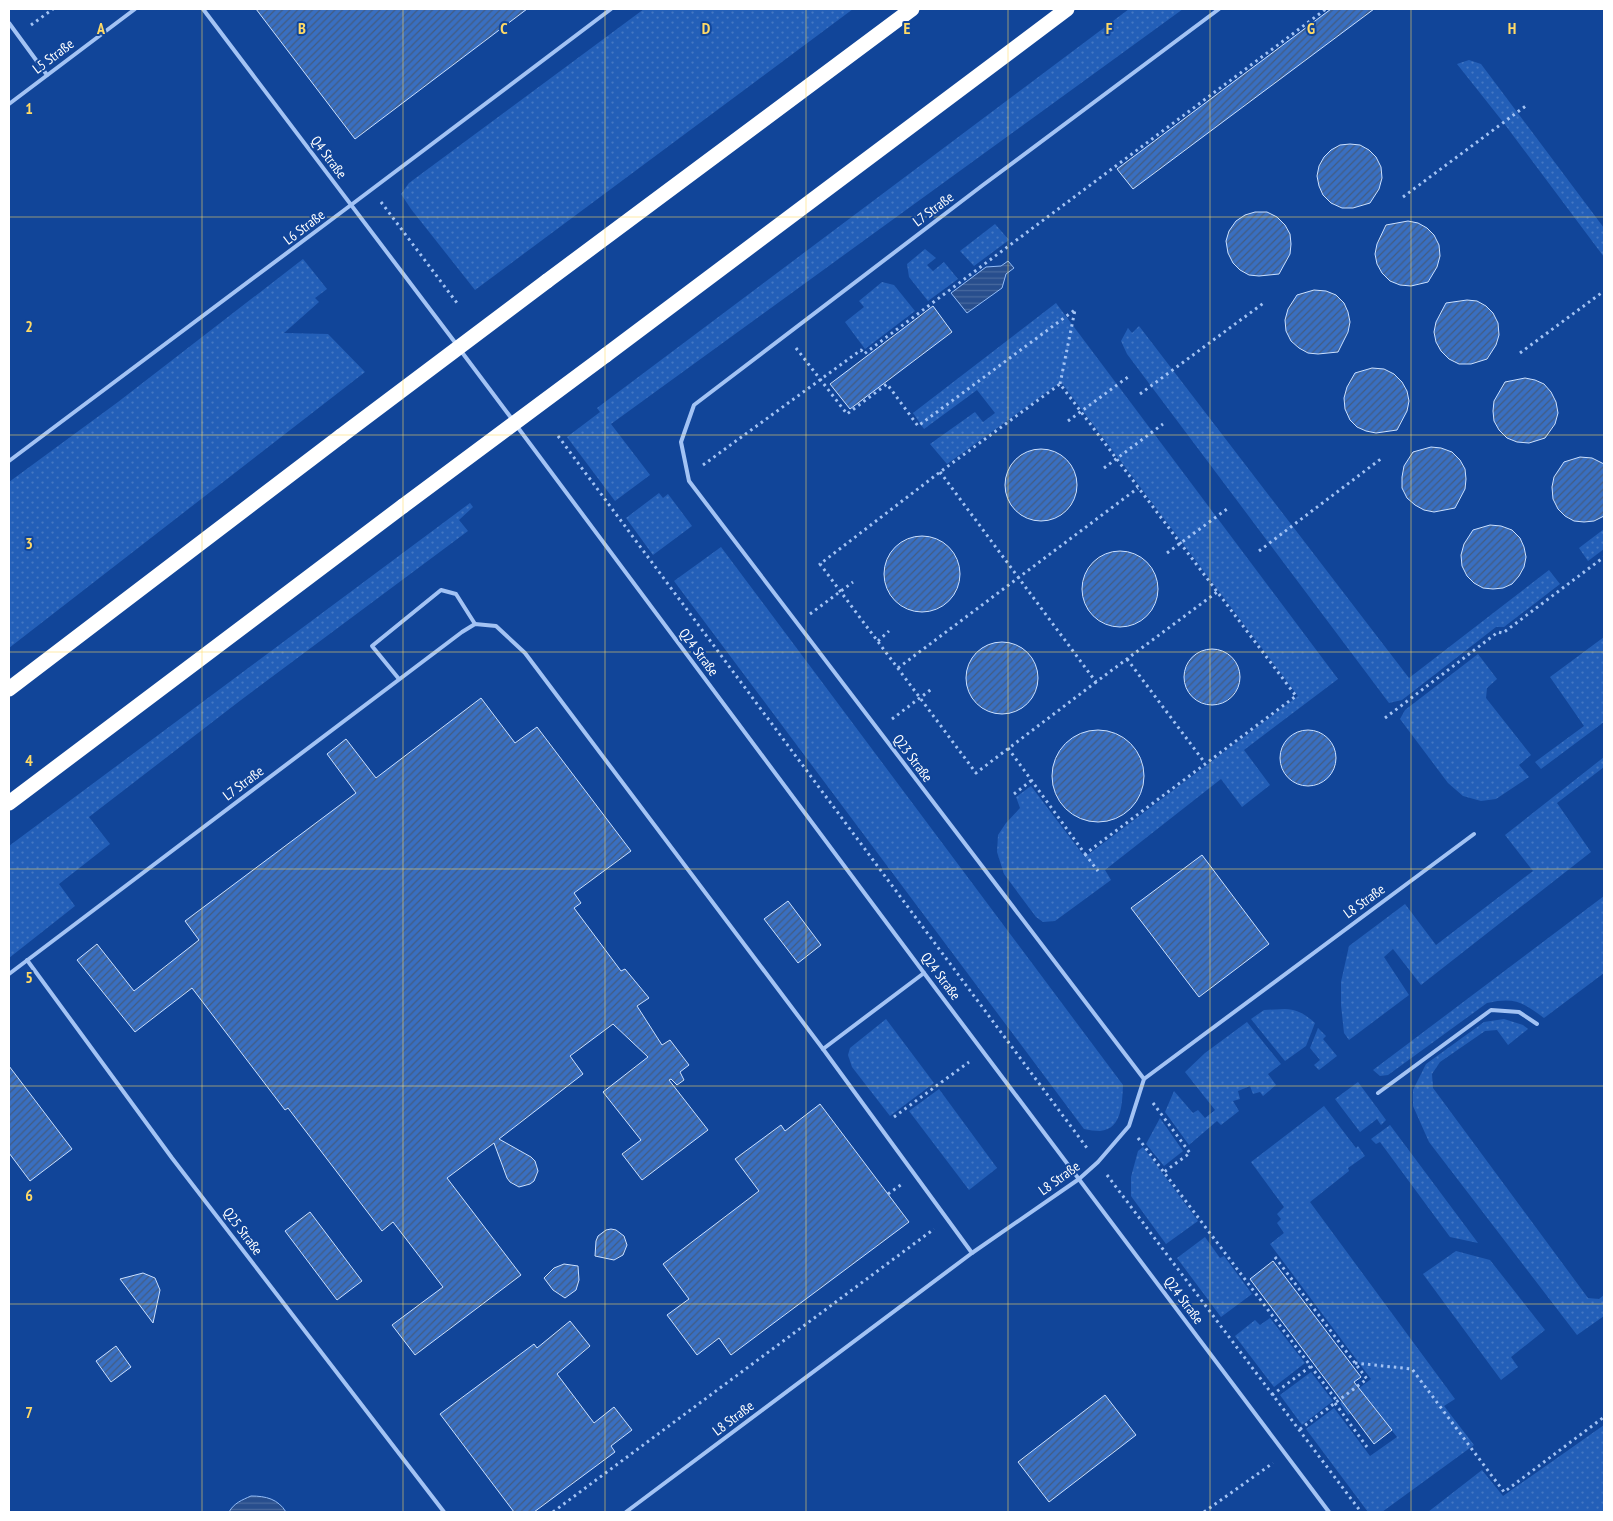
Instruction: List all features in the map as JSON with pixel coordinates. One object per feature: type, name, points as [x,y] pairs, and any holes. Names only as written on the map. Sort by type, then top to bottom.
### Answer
[{"type":"highway","points":[[9,689],[341,436],[912,9]]},
{"type":"highway","points":[[9,803],[402,506],[1067,9]]},
{"type":"lane","name":"L5 Straße","points":[[9,104],[135,9]]},
{"type":"lane","name":"Q4 Straße","points":[[203,9],[437,319]]},
{"type":"lane","name":"L6 Straße","points":[[9,460],[610,9]]},
{"type":"lane","name":"L7 Straße","points":[[681,442],[694,405],[983,185],[1219,9]]},
{"type":"lane","points":[[9,23],[47,75]]},
{"type":"lane","name":"Q24 Straße","points":[[437,319],[924,973],[1329,1512]]},
{"type":"lane","name":"Q23 Straße","points":[[681,442],[689,481],[1144,1079]]},
{"type":"lane","points":[[399,679],[372,646],[441,590],[456,594],[475,624],[496,626],[525,653],[823,1049],[972,1253]]},
{"type":"lane","name":"L7 Straße","points":[[9,974],[399,679],[475,624]]},
{"type":"lane","name":"L8 Straße","points":[[626,1512],[972,1253],[1079,1178],[1098,1162],[1129,1126],[1144,1079],[1474,834]]},
{"type":"lane","name":"Q25 Straße","points":[[27,960],[172,1158],[444,1512]]},
{"type":"lane","points":[[823,1049],[924,973]]},
{"type":"lane","points":[[1378,1093],[1491,1010],[1519,1012],[1536,1024]]},
{"type":"path","points":[[18,35],[53,9]]},
{"type":"path","points":[[688,476],[861,350],[864,354],[1326,9]]},
{"type":"path","points":[[1402,197],[1527,105]]},
{"type":"path","points":[[371,190],[457,303]]},
{"type":"path","points":[[1520,353],[1604,291]]},
{"type":"path","points":[[1140,394],[1264,302]]},
{"type":"path","points":[[786,335],[847,414],[887,384],[918,426],[1076,309],[1060,384],[940,472],[820,564],[839,593],[878,641],[919,699],[976,773],[1217,592]]},
{"type":"path","points":[[1068,421],[1128,377]]},
{"type":"path","points":[[1060,384],[1296,696],[1085,854]]},
{"type":"path","points":[[1104,468],[1163,424]]},
{"type":"path","points":[[558,436],[1361,1512]]},
{"type":"path","points":[[1259,551],[1382,458]]},
{"type":"path","points":[[940,472],[1096,682]]},
{"type":"path","points":[[898,668],[1138,488]]},
{"type":"path","points":[[1167,553],[1227,509]]},
{"type":"path","points":[[1385,718],[1498,632],[1503,633],[1604,558]]},
{"type":"path","points":[[810,614],[853,582]]},
{"type":"path","points":[[878,641],[889,631]]},
{"type":"path","points":[[1127,659],[1205,763]]},
{"type":"path","points":[[890,721],[933,688]]},
{"type":"path","points":[[1008,748],[1098,871]]},
{"type":"path","points":[[1014,794],[1032,780]]},
{"type":"path","points":[[880,1128],[1004,1036]]},
{"type":"path","points":[[1142,1088],[1190,1153],[1164,1172]]},
{"type":"path","points":[[1129,1126],[1311,1366],[1367,1448]]},
{"type":"path","points":[[553,1512],[947,1220]]},
{"type":"path","points":[[1275,1257],[1367,1378],[1299,1430]]},
{"type":"path","points":[[1356,1364],[1412,1369],[1504,1492],[1604,1417]]},
{"type":"path","points":[[1272,1395],[1311,1366]]},
{"type":"path","points":[[1204,1512],[1286,1454]]},
{"type":"shaded area","points":[[644,9],[853,9],[475,290],[401,194],[409,183]]},
{"type":"shaded area","points":[[1129,9],[1183,9],[611,424],[650,475],[615,501],[567,437],[600,412],[597,408]]},
{"type":"shaded area","points":[[1469,60],[1481,64],[1604,228],[1604,257],[1457,64]]},
{"type":"shaded area","points":[[995,224],[1009,240],[974,266],[960,251]]},
{"type":"shaded area","points":[[925,249],[936,258],[927,265],[933,271],[944,262],[958,279],[928,301],[909,277],[907,264]]},
{"type":"shaded area","points":[[303,259],[327,289],[315,298],[319,302],[284,333],[328,334],[365,372],[9,648],[9,482],[118,402]]},
{"type":"shaded area","points":[[1008,261],[1014,268],[1006,274],[1002,288],[967,313],[951,293],[986,267],[1001,266]]},
{"type":"shaded area","points":[[882,282],[894,285],[915,311],[865,349],[845,322],[864,307],[859,301]]},
{"type":"shaded area","points":[[1056,303],[1338,679],[1244,750],[1270,785],[1242,807],[1221,779],[1105,870],[1111,880],[1055,921],[1043,922],[1036,917],[1004,874],[997,852],[998,835],[1020,808],[1016,797],[1031,786],[1084,856],[1298,696],[1061,382],[947,464],[930,444],[975,412],[983,422],[995,413],[977,390],[924,429],[913,413]]},
{"type":"shaded area","points":[[1139,326],[1409,678],[1549,570],[1560,584],[1504,627],[1496,627],[1402,700],[1389,703],[1127,354],[1121,341],[1128,328],[1132,333]]},
{"type":"shaded area","points":[[659,493],[663,498],[668,494],[692,526],[653,555],[626,518]]},
{"type":"shaded area","points":[[470,503],[473,507],[459,520],[468,531],[241,700],[89,817],[110,844],[59,884],[75,906],[9,958],[9,846]]},
{"type":"shaded area","points":[[1604,529],[1604,549],[1588,561],[1579,548]]},
{"type":"shaded area","points":[[721,547],[1123,1085],[1120,1113],[1117,1120],[1108,1129],[1100,1131],[1084,1129],[674,581]]},
{"type":"shaded area","points":[[1604,637],[1604,722],[1541,769],[1535,762],[1584,726],[1550,677]]},
{"type":"shaded area","points":[[1478,654],[1497,679],[1487,688],[1486,698],[1531,755],[1519,765],[1529,777],[1496,799],[1481,801],[1463,796],[1448,783],[1400,719],[1405,710]]},
{"type":"shaded area","points":[[1604,757],[1604,767],[1557,803],[1591,852],[1421,985],[1393,949],[1384,957],[1409,995],[1349,1040],[1344,1033],[1341,982],[1349,946],[1405,904],[1436,945],[1533,871],[1505,835]]},
{"type":"shaded area","points":[[1604,896],[1604,973],[1544,1018],[1518,1002],[1497,1001],[1487,1003],[1388,1075],[1380,1076],[1373,1070]]},
{"type":"shaded area","points":[[1285,1009],[1301,1013],[1315,1023],[1306,1046],[1285,1061],[1251,1019],[1264,1010]]},
{"type":"shaded area","points":[[886,1019],[934,1083],[890,1116],[852,1067],[848,1055],[850,1048]]},
{"type":"shaded area","points":[[1504,1019],[1523,1025],[1528,1029],[1508,1045],[1497,1030],[1485,1031],[1440,1062],[1432,1074],[1433,1088],[1588,1298],[1599,1299],[1604,1295],[1604,1316],[1577,1335],[1429,1142],[1413,1106],[1413,1090],[1426,1064],[1484,1022]]},
{"type":"shaded area","points":[[1247,1022],[1281,1064],[1268,1074],[1276,1085],[1263,1096],[1260,1092],[1253,1094],[1250,1086],[1238,1091],[1240,1099],[1233,1101],[1239,1111],[1221,1125],[1217,1121],[1189,1145],[1165,1112],[1174,1091],[1193,1113],[1198,1110],[1205,1118],[1215,1110],[1185,1072],[1205,1053]]},
{"type":"shaded area","points":[[1318,1028],[1326,1036],[1323,1039],[1337,1056],[1319,1070],[1314,1065],[1320,1060],[1310,1048]]},
{"type":"shaded area","points":[[1358,1082],[1386,1120],[1381,1125],[1377,1119],[1360,1132],[1335,1099]]},
{"type":"shaded area","points":[[939,1089],[997,1168],[969,1190],[909,1111]]},
{"type":"shaded area","points":[[1324,1106],[1356,1148],[1358,1146],[1365,1156],[1348,1168],[1349,1171],[1310,1202],[1455,1399],[1444,1406],[1474,1445],[1382,1512],[1368,1512],[1306,1429],[1334,1408],[1370,1456],[1397,1437],[1368,1400],[1348,1415],[1340,1403],[1371,1379],[1270,1244],[1284,1233],[1277,1223],[1281,1219],[1277,1214],[1284,1207],[1251,1162]]},
{"type":"shaded area","points":[[1160,1118],[1183,1151],[1164,1166],[1146,1144]]},
{"type":"shaded area","points":[[1390,1125],[1478,1243],[1450,1237],[1380,1142],[1376,1144],[1371,1139]]},
{"type":"shaded area","points":[[1143,1147],[1198,1221],[1166,1244],[1131,1196],[1131,1177],[1138,1151]]},
{"type":"shaded area","points":[[1205,1237],[1220,1258],[1224,1256],[1252,1294],[1221,1317],[1177,1258]]},
{"type":"shaded area","points":[[1456,1251],[1490,1260],[1545,1330],[1511,1357],[1518,1367],[1501,1380],[1423,1274]]},
{"type":"shaded area","points":[[1270,1318],[1305,1363],[1274,1387],[1235,1336],[1255,1320],[1260,1325]]},
{"type":"shaded area","points":[[1311,1372],[1333,1401],[1302,1425],[1280,1395]]},
{"type":"shaded area","points":[[1604,1425],[1604,1512],[1428,1512],[1482,1470],[1503,1496]]},
{"type":"shaded area","points":[[251,1496],[271,1499],[286,1512],[229,1512],[241,1500]]},
{"type":"building","points":[[256,9],[527,9],[355,139]]},
{"type":"building","points":[[1331,9],[1374,9],[1133,189],[1117,169]]},
{"type":"building","points":[[1340,145],[1360,145],[1376,157],[1381,167],[1382,178],[1379,189],[1370,203],[1353,208],[1342,208],[1331,203],[1323,195],[1317,176],[1319,166],[1331,150]]},
{"type":"building","points":[[1255,212],[1267,212],[1277,217],[1290,234],[1290,254],[1279,274],[1249,275],[1233,263],[1228,253],[1226,241],[1229,231],[1236,221],[1245,215]]},
{"type":"building","points":[[1408,221],[1418,223],[1434,235],[1439,245],[1440,256],[1437,267],[1428,282],[1411,286],[1400,285],[1390,281],[1377,264],[1375,254],[1377,244],[1386,225]]},
{"type":"building","points":[[1314,290],[1326,291],[1336,295],[1344,303],[1348,312],[1350,322],[1348,332],[1338,352],[1308,353],[1291,341],[1286,331],[1285,320],[1288,309],[1297,295]]},
{"type":"building","points":[[1467,300],[1477,301],[1493,313],[1498,323],[1499,335],[1496,345],[1487,359],[1471,364],[1459,364],[1449,359],[1441,351],[1436,342],[1434,332],[1436,322],[1446,303]]},
{"type":"building","points":[[933,306],[952,332],[850,409],[830,384]]},
{"type":"building","points":[[1372,368],[1384,369],[1394,374],[1407,391],[1409,401],[1407,411],[1397,430],[1376,433],[1366,431],[1357,427],[1350,420],[1345,409],[1344,398],[1347,387],[1355,373]]},
{"type":"building","points":[[1525,378],[1544,384],[1556,402],[1558,413],[1555,424],[1545,438],[1529,443],[1517,442],[1507,438],[1494,421],[1493,411],[1494,401],[1505,382]]},
{"type":"building","points":[[1431,447],[1452,452],[1465,469],[1465,489],[1455,508],[1434,512],[1424,510],[1407,498],[1402,488],[1404,466],[1413,452]]},
{"type":"building","points":[[1041,449],[1055,452],[1067,459],[1074,471],[1077,485],[1074,499],[1067,511],[1055,518],[1041,521],[1027,518],[1015,511],[1008,499],[1005,485],[1008,471],[1015,459],[1027,452]]},
{"type":"building","points":[[1580,457],[1592,458],[1604,464],[1604,516],[1594,521],[1574,521],[1558,509],[1553,499],[1552,487],[1554,477],[1564,462]]},
{"type":"building","points":[[1490,525],[1512,530],[1520,538],[1524,547],[1526,557],[1524,567],[1512,584],[1503,588],[1483,588],[1467,576],[1462,566],[1461,555],[1464,544],[1473,530]]},
{"type":"building","points":[[922,536],[936,539],[949,547],[957,560],[960,574],[957,588],[949,601],[936,609],[922,612],[908,609],[895,601],[887,588],[884,574],[887,560],[895,547],[908,539]]},
{"type":"building","points":[[1120,551],[1134,554],[1147,562],[1155,575],[1158,589],[1155,603],[1147,616],[1134,624],[1120,627],[1106,624],[1093,616],[1085,603],[1082,589],[1085,575],[1093,562],[1106,554]]},
{"type":"building","points":[[1002,642],[1016,645],[1028,652],[1035,664],[1038,678],[1035,692],[1028,704],[1016,711],[1002,714],[988,711],[976,704],[969,692],[966,678],[969,664],[976,652],[988,645]]},
{"type":"building","points":[[1212,649],[1223,651],[1232,657],[1238,666],[1240,677],[1238,688],[1232,697],[1223,703],[1212,705],[1201,703],[1192,697],[1186,688],[1184,677],[1186,666],[1192,657],[1201,651]]},
{"type":"building","points":[[481,698],[515,743],[537,727],[631,851],[574,893],[581,903],[574,908],[621,971],[625,969],[649,998],[637,1006],[662,1045],[670,1040],[689,1065],[680,1072],[684,1080],[677,1085],[671,1079],[669,1080],[708,1130],[642,1180],[622,1154],[641,1140],[603,1092],[648,1057],[613,1024],[570,1056],[583,1074],[499,1139],[535,1161],[538,1171],[534,1181],[519,1187],[510,1182],[494,1143],[447,1178],[521,1275],[415,1355],[392,1325],[443,1287],[393,1222],[382,1231],[288,1108],[285,1110],[192,988],[135,1032],[77,960],[97,944],[134,991],[199,940],[185,921],[356,793],[327,754],[346,739],[376,778]]},
{"type":"building","points":[[1098,730],[1116,733],[1131,743],[1141,758],[1144,776],[1141,794],[1131,809],[1116,819],[1098,822],[1080,819],[1065,809],[1055,794],[1052,776],[1055,758],[1065,743],[1080,733]]},
{"type":"building","points":[[1308,730],[1319,732],[1328,738],[1334,747],[1336,758],[1334,769],[1328,778],[1319,784],[1308,786],[1297,784],[1288,778],[1282,769],[1280,758],[1282,747],[1288,738],[1297,732]]},
{"type":"building","points":[[1202,855],[1269,944],[1199,997],[1131,908]]},
{"type":"building","points":[[788,901],[821,945],[798,963],[764,919]]},
{"type":"building","points":[[9,1066],[72,1149],[30,1181],[9,1153]]},
{"type":"building","points":[[820,1104],[909,1222],[731,1355],[719,1338],[697,1355],[667,1315],[689,1299],[663,1264],[759,1191],[735,1159],[781,1125],[785,1131]]},
{"type":"building","points":[[310,1212],[362,1281],[337,1300],[285,1231]]},
{"type":"building","points":[[611,1229],[624,1236],[627,1245],[623,1255],[614,1260],[595,1256],[598,1236]]},
{"type":"building","points":[[1273,1261],[1361,1377],[1354,1382],[1392,1430],[1374,1444],[1250,1279]]},
{"type":"building","points":[[564,1264],[578,1266],[579,1280],[576,1290],[565,1298],[553,1290],[544,1278],[554,1268]]},
{"type":"building","points":[[143,1273],[155,1278],[160,1290],[153,1323],[120,1279]]},
{"type":"building","points":[[570,1321],[590,1346],[557,1374],[594,1423],[614,1407],[632,1430],[611,1446],[615,1452],[534,1512],[514,1512],[440,1414],[534,1344],[537,1348]]},
{"type":"building","points":[[116,1346],[131,1367],[111,1382],[96,1361]]},
{"type":"building","points":[[1105,1395],[1136,1435],[1049,1502],[1018,1462]]}]
